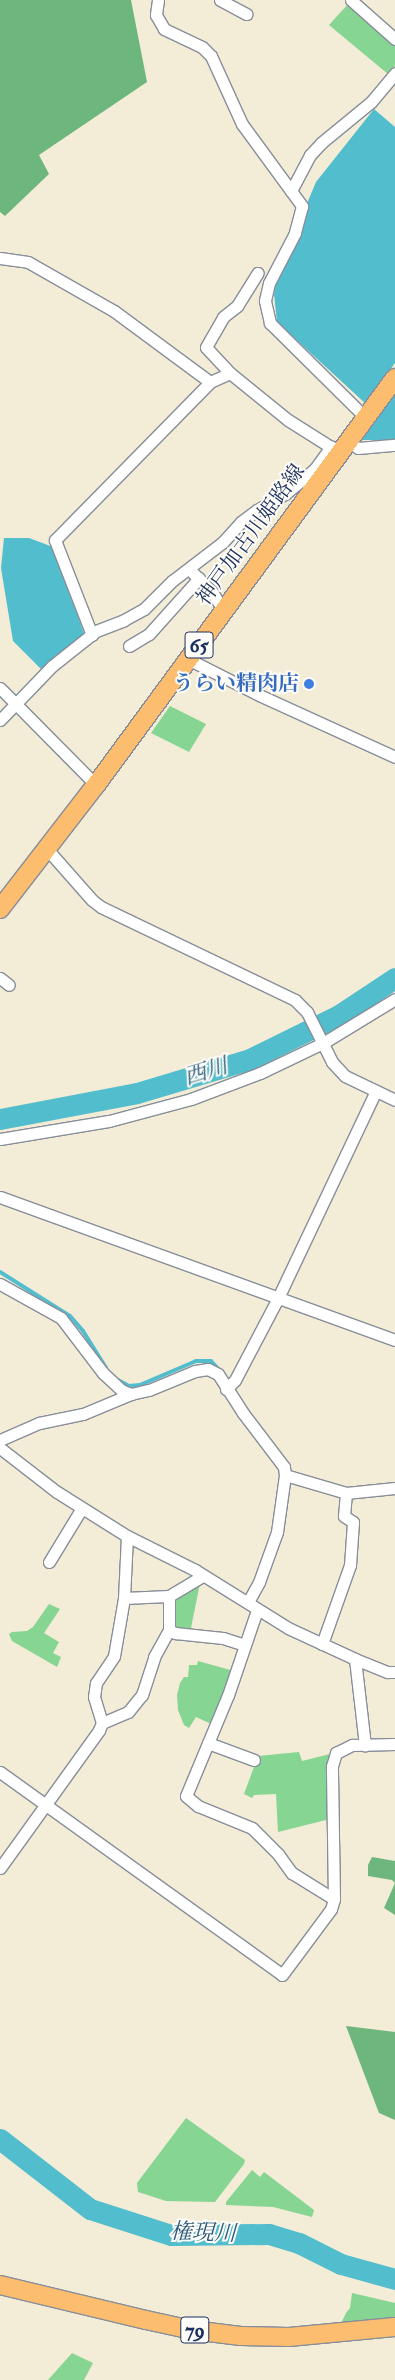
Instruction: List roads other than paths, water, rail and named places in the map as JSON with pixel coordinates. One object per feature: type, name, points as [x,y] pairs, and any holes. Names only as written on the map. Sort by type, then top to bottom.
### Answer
[{"type":"main road","name":"神戸加古川姫路線","points":[[0,909],[96,785],[224,611],[339,447],[366,418],[395,378]]},
{"type":"main road","name":"79","points":[[0,2285],[183,2328],[241,2336],[289,2337],[395,2327]]},
{"type":"street","points":[[158,0],[156,15],[164,29],[202,47],[211,56],[242,124],[302,206],[295,233],[269,283],[265,301],[270,323],[366,418]]},
{"type":"street","points":[[220,0],[246,14]]},
{"type":"street","points":[[351,0],[395,39]]},
{"type":"street","points":[[290,191],[310,155],[321,143],[371,102],[395,73]]},
{"type":"street","points":[[0,258],[28,262],[114,311],[210,382]]},
{"type":"street","points":[[258,274],[237,306],[223,316],[206,347],[230,372],[288,420],[339,447],[358,448],[395,445]]},
{"type":"street","points":[[92,635],[55,540],[210,382],[230,372]]},
{"type":"street","points":[[0,720],[52,666],[92,635],[144,609],[172,581],[223,542],[241,522],[257,510],[285,494],[339,447]]},
{"type":"street","points":[[188,568],[212,592],[224,611]]},
{"type":"street","points":[[128,646],[149,634],[184,598],[199,578]]},
{"type":"street","points":[[188,659],[260,695],[395,757]]},
{"type":"street","points":[[0,688],[96,785]]},
{"type":"street","points":[[47,849],[92,900],[101,907],[288,995],[307,1012],[332,1062],[345,1076],[395,1100]]},
{"type":"street","points":[[0,1139],[108,1121],[191,1100],[260,1073],[323,1043],[395,999]]},
{"type":"street","points":[[226,1389],[234,1380],[278,1298],[376,1091]]},
{"type":"street","points":[[0,1197],[395,1340]]},
{"type":"street","points":[[0,1284],[61,1318],[103,1373],[121,1390],[131,1394]]},
{"type":"street","points":[[0,1440],[40,1423],[83,1414],[131,1394],[149,1390],[195,1370],[208,1369],[218,1374],[226,1389],[284,1467],[285,1476],[277,1532],[259,1582],[244,1645],[228,1695],[187,1791],[187,1798],[198,1806],[252,1828],[278,1854],[292,1873],[334,1899]]},
{"type":"street","points":[[0,1448],[56,1492],[127,1536],[202,1576],[288,1628],[355,1659],[388,1672],[395,1672]]},
{"type":"street","points":[[285,1476],[346,1493],[395,1488]]},
{"type":"street","points":[[322,1644],[350,1565],[353,1522],[344,1516],[346,1493]]},
{"type":"street","points":[[49,1562],[82,1508]]},
{"type":"street","points":[[0,1868],[100,1730],[102,1723],[94,1697],[96,1684],[114,1656],[124,1598],[127,1536]]},
{"type":"street","points":[[124,1598],[168,1596],[202,1576]]},
{"type":"street","points":[[102,1723],[128,1712],[142,1695],[154,1657],[169,1630],[168,1596]]},
{"type":"street","points":[[169,1630],[175,1633],[229,1639],[244,1645]]},
{"type":"street","points":[[355,1659],[365,1745]]},
{"type":"street","points":[[208,1743],[254,1760]]},
{"type":"street","points":[[0,1772],[282,1975],[323,1922],[331,1909],[334,1899],[332,1766],[336,1753],[346,1747],[395,1744]]},
{"type":"water","points":[[374,109],[395,127],[395,363],[366,404],[277,322],[274,294],[278,273],[316,182]]},
{"type":"water","points":[[395,394],[395,440],[361,440]]},
{"type":"water","points":[[4,538],[29,538],[53,547],[85,636],[41,669],[13,641],[1,568]]},
{"type":"waterway","name":"西川","points":[[0,1119],[137,1093],[250,1059],[339,1015],[395,978]]},
{"type":"waterway","points":[[0,1272],[70,1316],[83,1331],[106,1368]]},
{"type":"waterway","points":[[118,1380],[129,1386],[140,1385],[196,1361],[211,1361],[220,1371]]},
{"type":"waterway","name":"権現川","points":[[0,2139],[90,2209],[171,2235],[269,2234],[299,2243],[341,2264],[395,2279]]},
{"type":"place","name":"うらい精肉店","points":[[309,684]]}]
